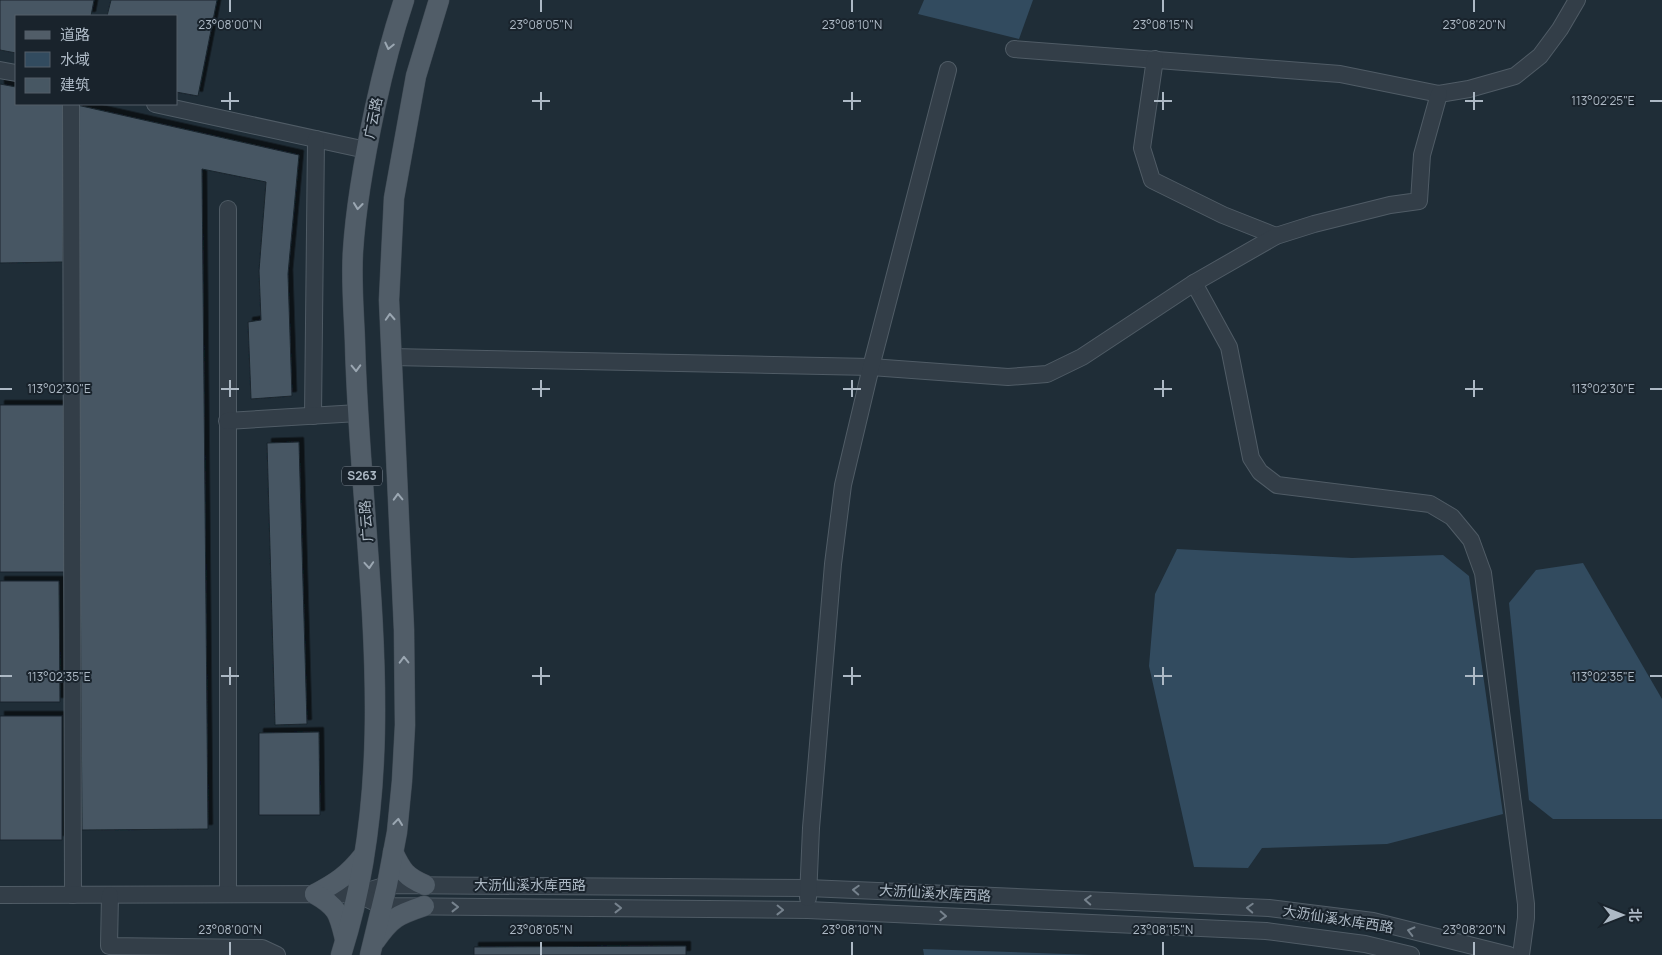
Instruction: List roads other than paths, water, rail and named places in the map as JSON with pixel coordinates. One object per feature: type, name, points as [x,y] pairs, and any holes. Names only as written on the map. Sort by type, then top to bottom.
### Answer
[{"type":"main road","name":"广云路","points":[[343,947],[357,894],[368,830],[374,776],[376,723],[374,630],[358,413],[353,253],[363,162],[390,40],[404,0]]},
{"type":"main road","name":"S263","points":[[371,950],[393,852],[402,781],[405,725],[404,630],[389,300],[394,198],[416,76],[439,0]]},
{"type":"main road","points":[[393,852],[401,868],[410,879],[425,885]]},
{"type":"main road","points":[[315,894],[336,883],[350,871],[364,854]]},
{"type":"main road","points":[[315,894],[329,902],[340,916],[343,947]]},
{"type":"main road","points":[[371,950],[384,928],[400,914],[424,906]]},
{"type":"street","points":[[1014,50],[1340,74],[1439,94],[1469,89],[1515,76],[1540,56],[1560,29],[1577,0]]},
{"type":"street","points":[[1155,59],[1142,148],[1152,180],[1223,215],[1276,236]]},
{"type":"street","points":[[0,70],[15,74]]},
{"type":"street","points":[[808,910],[811,828],[833,564],[843,485],[871,366],[948,70]]},
{"type":"street","points":[[392,357],[871,366],[1008,377],[1047,374],[1082,357],[1194,283],[1276,236],[1314,224],[1390,205],[1419,201],[1422,155],[1439,94]]},
{"type":"street","points":[[71,105],[72,895]]},
{"type":"street","points":[[160,105],[366,150]]},
{"type":"street","points":[[313,416],[316,139]]},
{"type":"street","points":[[228,209],[228,894]]},
{"type":"street","points":[[1194,283],[1229,347],[1251,458],[1260,472],[1277,485],[1430,504],[1452,517],[1470,540],[1483,573],[1520,857],[1526,911],[1521,955]]},
{"type":"street","points":[[227,421],[358,413]]},
{"type":"street","name":"大沥仙溪水库西路","points":[[357,894],[387,885],[808,888],[1268,908],[1373,921],[1509,955]]},
{"type":"street","points":[[0,895],[357,894],[382,906],[808,910],[1266,931],[1365,944],[1411,955]]},
{"type":"street","points":[[110,895],[109,946],[262,948],[277,955]]},
{"type":"water","points":[[924,0],[1033,0],[1019,39],[918,14]]},
{"type":"water","points":[[1177,549],[1352,558],[1443,555],[1469,576],[1503,814],[1387,844],[1262,848],[1248,868],[1194,867],[1149,666],[1155,594]]},
{"type":"water","points":[[1583,563],[1662,699],[1662,819],[1553,819],[1529,800],[1509,603],[1536,570]]},
{"type":"water","points":[[923,949],[1094,955],[924,955]]}]
